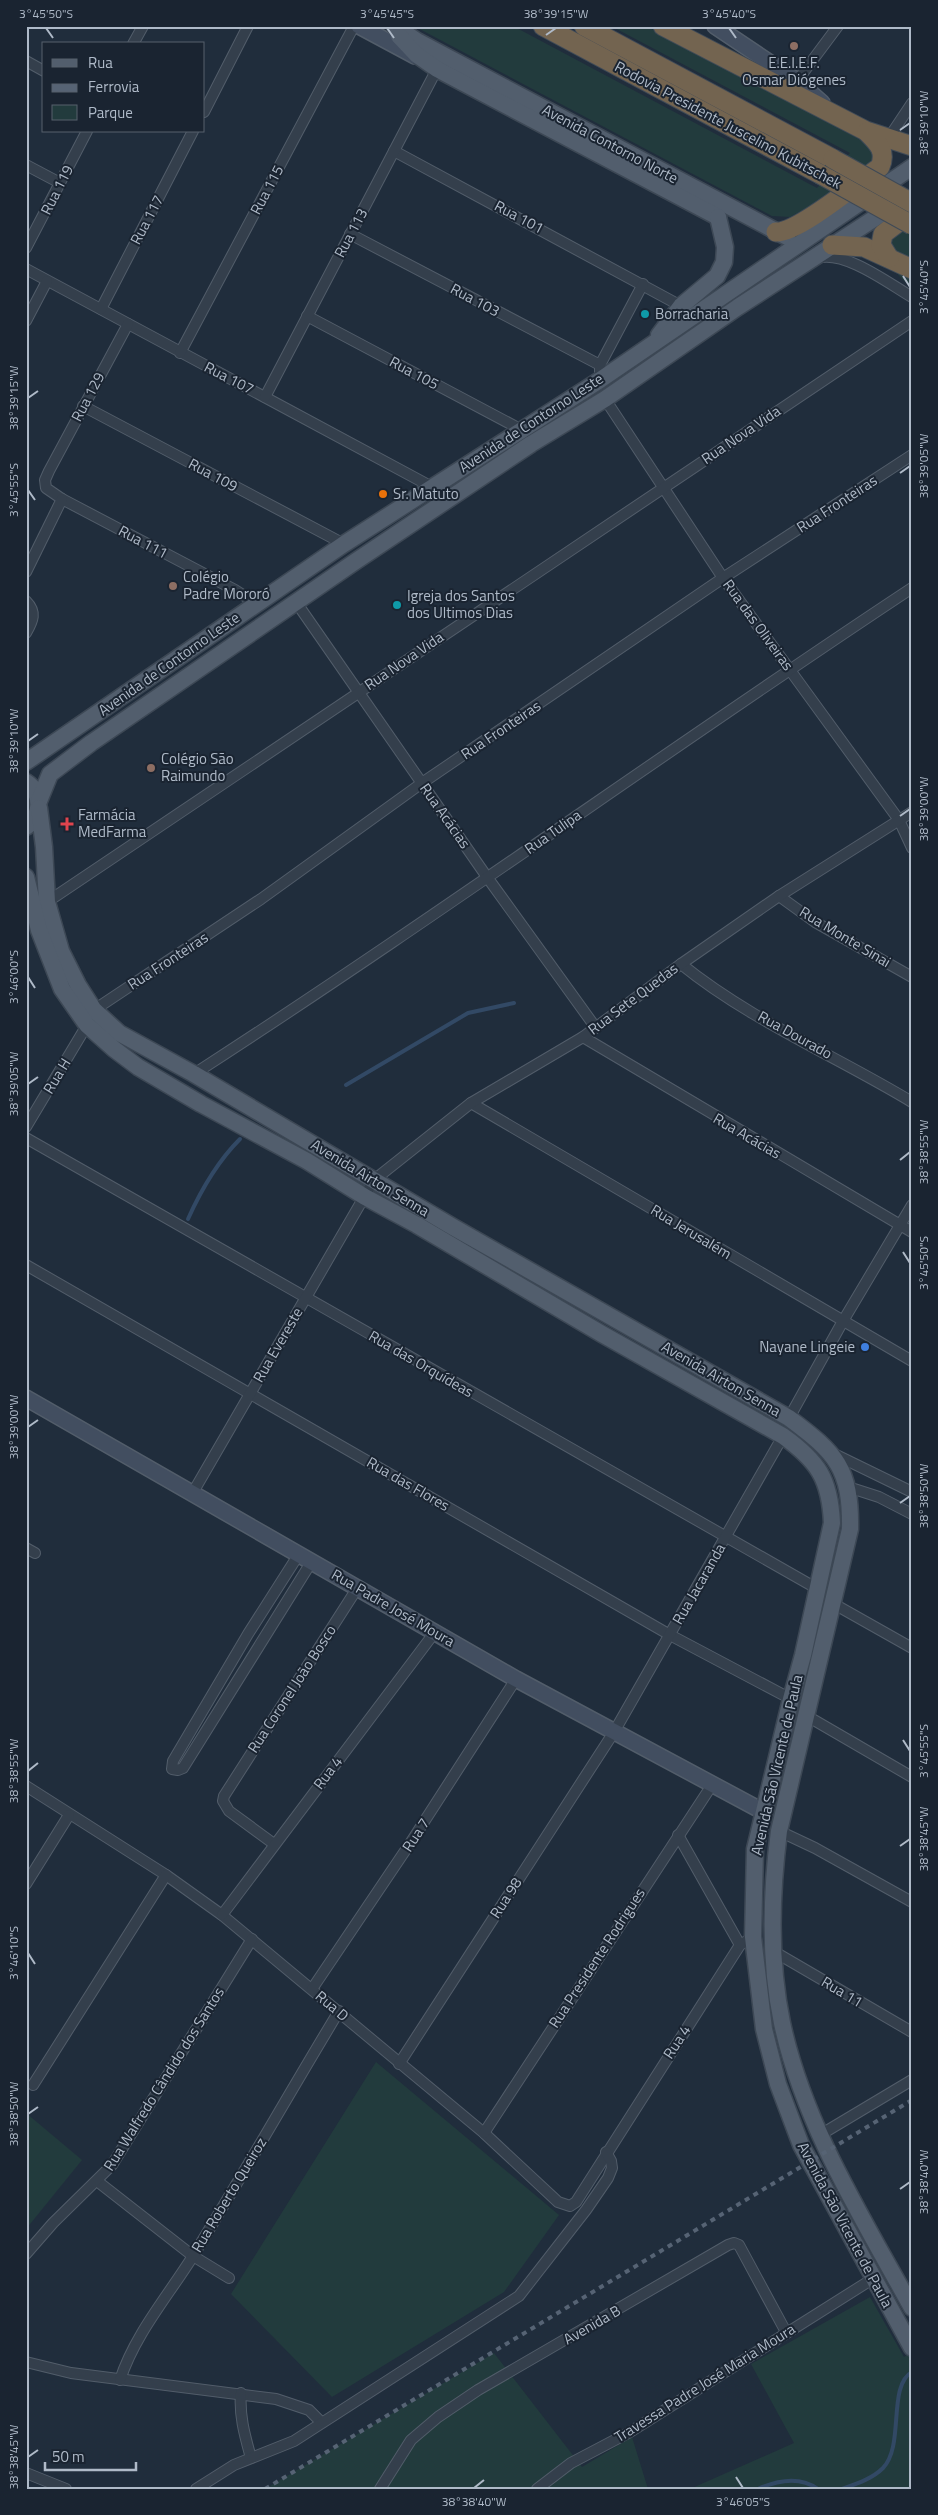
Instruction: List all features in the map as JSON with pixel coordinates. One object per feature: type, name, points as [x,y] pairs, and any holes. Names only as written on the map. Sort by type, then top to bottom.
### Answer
[{"type":"highway","name":"Rodovia Presidente Juscelino Kubitschek","points":[[543,26],[912,225]]},
{"type":"highway","name":"Rodovia Presidente Juscelino Kubitschek","points":[[584,26],[833,158],[912,203]]},
{"type":"highway","points":[[663,26],[875,134],[912,146]]},
{"type":"highway","points":[[776,232],[789,230],[803,222],[880,166],[883,154],[875,134]]},
{"type":"highway","points":[[889,258],[881,245],[883,234],[912,212]]},
{"type":"highway","points":[[832,245],[864,247],[912,269]]},
{"type":"main road","points":[[393,26],[417,55],[435,67],[720,210],[725,247],[724,262],[717,276],[711,295],[710,306]]},
{"type":"main road","name":"Avenida Contorno Norte","points":[[393,26],[720,210],[802,244],[832,245]]},
{"type":"main road","name":"Avenida de Contorno Leste","points":[[26,762],[344,544],[520,429],[600,372],[652,344],[710,306],[912,167]]},
{"type":"main road","name":"Avenida de Contorno Leste","points":[[26,827],[36,816],[50,774],[64,762],[296,602],[532,444],[605,399],[807,261],[912,193]]},
{"type":"main road","points":[[652,344],[682,306],[717,276]]},
{"type":"main road","points":[[696,295],[702,295],[710,306]]},
{"type":"main road","points":[[26,782],[35,792],[39,804]]},
{"type":"main road","name":"Avenida Airton Senna","points":[[39,804],[47,902],[61,951],[78,986],[94,1010],[119,1033],[194,1074],[374,1180],[422,1218],[449,1234],[789,1418],[831,1452],[839,1464],[848,1487]]},
{"type":"main road","name":"Avenida Airton Senna","points":[[26,877],[28,895],[58,980],[72,1006],[87,1025],[138,1067],[202,1104],[307,1161],[365,1197],[422,1218]]},
{"type":"main road","name":"Avenida Airton Senna","points":[[449,1234],[602,1334],[783,1436],[802,1450],[815,1464],[826,1482]]},
{"type":"main road","name":"Avenida São Vicente de Paula","points":[[826,1482],[831,1500],[832,1523],[816,1588],[803,1655],[790,1699],[755,1849],[746,1941],[764,2029],[778,2084],[809,2162],[912,2348]]},
{"type":"main road","name":"Avenida São Vicente de Paula","points":[[848,1487],[850,1529],[834,1604],[779,1831],[776,1858],[773,1951],[782,2023],[796,2073],[820,2135],[909,2296]]},
{"type":"main road","points":[[803,1655],[820,1658]]},
{"type":"street","points":[[134,42],[143,26]]},
{"type":"street","points":[[205,110],[248,26]]},
{"type":"street","name":"Rua 115","points":[[180,353],[354,26]]},
{"type":"street","points":[[359,26],[435,67]]},
{"type":"street","points":[[715,26],[797,81],[834,114]]},
{"type":"street","points":[[797,81],[838,26]]},
{"type":"street","points":[[26,61],[42,69]]},
{"type":"street","name":"Rua 113","points":[[265,397],[394,151],[435,67]]},
{"type":"street","points":[[875,134],[892,133],[912,103]]},
{"type":"street","name":"Rua 119","points":[[26,248],[86,132]]},
{"type":"street","name":"Rua 117","points":[[101,309],[193,132]]},
{"type":"street","name":"Rua 101","points":[[394,151],[682,306]]},
{"type":"street","points":[[26,165],[60,183]]},
{"type":"street","name":"Rua 103","points":[[350,234],[600,372]]},
{"type":"street","points":[[807,261],[823,257],[848,261],[912,297]]},
{"type":"street","name":"Rua 107","points":[[26,269],[432,486]]},
{"type":"street","points":[[26,320],[48,281]]},
{"type":"street","points":[[600,372],[644,284]]},
{"type":"street","name":"Rua 105","points":[[307,316],[520,429]]},
{"type":"street","name":"Rua Nova Vida","points":[[47,902],[912,321]]},
{"type":"street","name":"Rua 129","points":[[49,471],[128,324]]},
{"type":"street","name":"Rua das Oliveiras","points":[[605,399],[723,578],[899,820],[912,848]]},
{"type":"street","name":"Rua 109","points":[[83,406],[344,544]]},
{"type":"street","name":"Rua Fronteiras","points":[[94,1010],[261,899],[422,783],[723,578],[912,455]]},
{"type":"street","name":"Rua 111","points":[[49,471],[44,480],[46,488],[62,499],[257,604]]},
{"type":"street","points":[[26,572],[62,499]]},
{"type":"street","name":"Rua Tulipa","points":[[194,1074],[340,979],[790,669],[912,588]]},
{"type":"street","points":[[26,601],[34,613],[26,633]]},
{"type":"street","name":"Rua Acácias","points":[[296,602],[487,877],[596,1028]]},
{"type":"street","name":"Rua Sete Quedas","points":[[365,1197],[374,1180],[471,1103],[583,1037],[681,964],[779,896],[912,812]]},
{"type":"street","name":"Rua Monte Sinai","points":[[779,896],[815,922],[912,977]]},
{"type":"street","name":"Rua Dourado","points":[[681,964],[700,980],[774,1024],[863,1072],[912,1102]]},
{"type":"street","name":"Rua H","points":[[26,1127],[87,1025]]},
{"type":"street","name":"Rua Acácias","points":[[583,1037],[912,1232]]},
{"type":"street","name":"Rua Jerusalém","points":[[471,1103],[912,1361]]},
{"type":"street","name":"Rua das Orquídeas","points":[[26,1138],[816,1588]]},
{"type":"street","name":"Rua Evereste","points":[[192,1494],[365,1197]]},
{"type":"street","points":[[789,1418],[843,1321],[912,1205]]},
{"type":"street","name":"Rua das Flores","points":[[26,1265],[670,1635],[790,1699]]},
{"type":"street","name":"Rua Padre José Moura","points":[[26,1398],[516,1679],[764,1812]]},
{"type":"street","name":"Rua Jacaranda","points":[[614,1732],[783,1436]]},
{"type":"street","name":"Avenida Airton Senna","points":[[831,1452],[912,1492]]},
{"type":"street","points":[[848,1487],[879,1497],[912,1514]]},
{"type":"street","points":[[305,1557],[261,1643],[215,1717],[183,1768],[178,1770],[172,1769],[173,1761],[202,1709],[248,1634],[305,1557]]},
{"type":"street","name":"Rua Coronel João Bosco","points":[[274,1844],[226,1807],[223,1801],[227,1790],[358,1587]]},
{"type":"street","points":[[834,1604],[912,1648]]},
{"type":"street","name":"Rua 4","points":[[222,1915],[435,1632]]},
{"type":"street","points":[[248,1634],[261,1643]]},
{"type":"street","name":"Rua 7","points":[[312,1989],[411,1842],[516,1679]]},
{"type":"street","points":[[202,1709],[215,1717]]},
{"type":"street","points":[[807,1716],[912,1777]]},
{"type":"street","name":"Rua 98","points":[[399,2064],[614,1732]]},
{"type":"street","name":"Rua Presidente Rodrigues","points":[[484,2133],[712,1785]]},
{"type":"street","name":"Rua D","points":[[26,1786],[166,1875],[222,1915],[484,2133],[558,2202],[570,2206],[576,2202],[606,2152]]},
{"type":"street","points":[[26,1884],[69,1815]]},
{"type":"street","points":[[779,1831],[815,1848],[912,1902]]},
{"type":"street","points":[[678,1835],[746,1941]]},
{"type":"street","points":[[32,2085],[166,1875]]},
{"type":"street","name":"Rua Walfredo Cândido dos Santos","points":[[26,2254],[59,2216],[112,2165],[252,1939]]},
{"type":"street","name":"Rua 4","points":[[606,2152],[746,1941]]},
{"type":"street","name":"Rua 11","points":[[773,1951],[912,2032]]},
{"type":"street","name":"Rua Roberto Queiroz","points":[[120,2380],[135,2343],[193,2256],[339,2011]]},
{"type":"street","points":[[820,2135],[912,2080]]},
{"type":"street","points":[[196,2489],[234,2465],[294,2441],[519,2296],[586,2210],[608,2178],[612,2168],[611,2161],[606,2152]]},
{"type":"street","points":[[97,2181],[193,2256],[229,2278]]},
{"type":"street","name":"Avenida B","points":[[380,2489],[411,2440],[438,2416],[478,2390],[728,2245],[734,2244],[739,2246],[744,2253],[786,2332]]},
{"type":"street","name":"Travessa Padre José Maria Moura","points":[[537,2489],[565,2467],[630,2432],[874,2278]]},
{"type":"street","points":[[26,2362],[71,2373],[241,2393],[294,2403],[308,2410],[321,2422]]},
{"type":"street","points":[[241,2393],[239,2408],[251,2458]]},
{"type":"street","points":[[26,2473],[66,2489]]},
{"type":"green space","points":[[414,26],[513,26],[817,188],[850,153],[611,26],[646,26],[869,144],[874,148],[874,163],[820,201],[790,217],[772,216]]},
{"type":"green space","points":[[912,213],[912,287],[899,275],[892,263],[888,231]]},
{"type":"green space","points":[[376,2062],[559,2215],[504,2292],[332,2397],[231,2294]]},
{"type":"green space","points":[[26,2113],[82,2160],[26,2229]]},
{"type":"green space","points":[[870,2297],[904,2357],[912,2352],[912,2489],[690,2489],[794,2443],[751,2364]]},
{"type":"green space","points":[[494,2353],[582,2467],[632,2437],[648,2489],[265,2489]]},
{"type":"waterway","points":[[346,1085],[468,1013],[514,1003]]},
{"type":"waterway","points":[[188,1219],[210,1177],[240,1139]]},
{"type":"waterway","points":[[842,2489],[874,2475],[883,2468],[890,2458],[900,2390],[904,2379],[912,2372]]},
{"type":"waterway","points":[[758,2489],[773,2483],[789,2481],[804,2482],[818,2489]]},
{"type":"railway","points":[[265,2489],[912,2100]]},
{"type":"place","name":"E.E.I.E.F. Osmar Diógenes","points":[[794,46]]},
{"type":"place","name":"Borracharia","points":[[645,314]]},
{"type":"place","name":"Sr. Matuto","points":[[383,494]]},
{"type":"place","name":"Colégio Padre Mororó","points":[[173,586]]},
{"type":"place","name":"Igreja dos Santos dos Ultimos Dias","points":[[397,605]]},
{"type":"place","name":"Colégio São Raimundo","points":[[151,768]]},
{"type":"place","name":"Farmácia MedFarma","points":[[67,824]]},
{"type":"place","name":"Nayane Lingeie","points":[[865,1347]]}]
